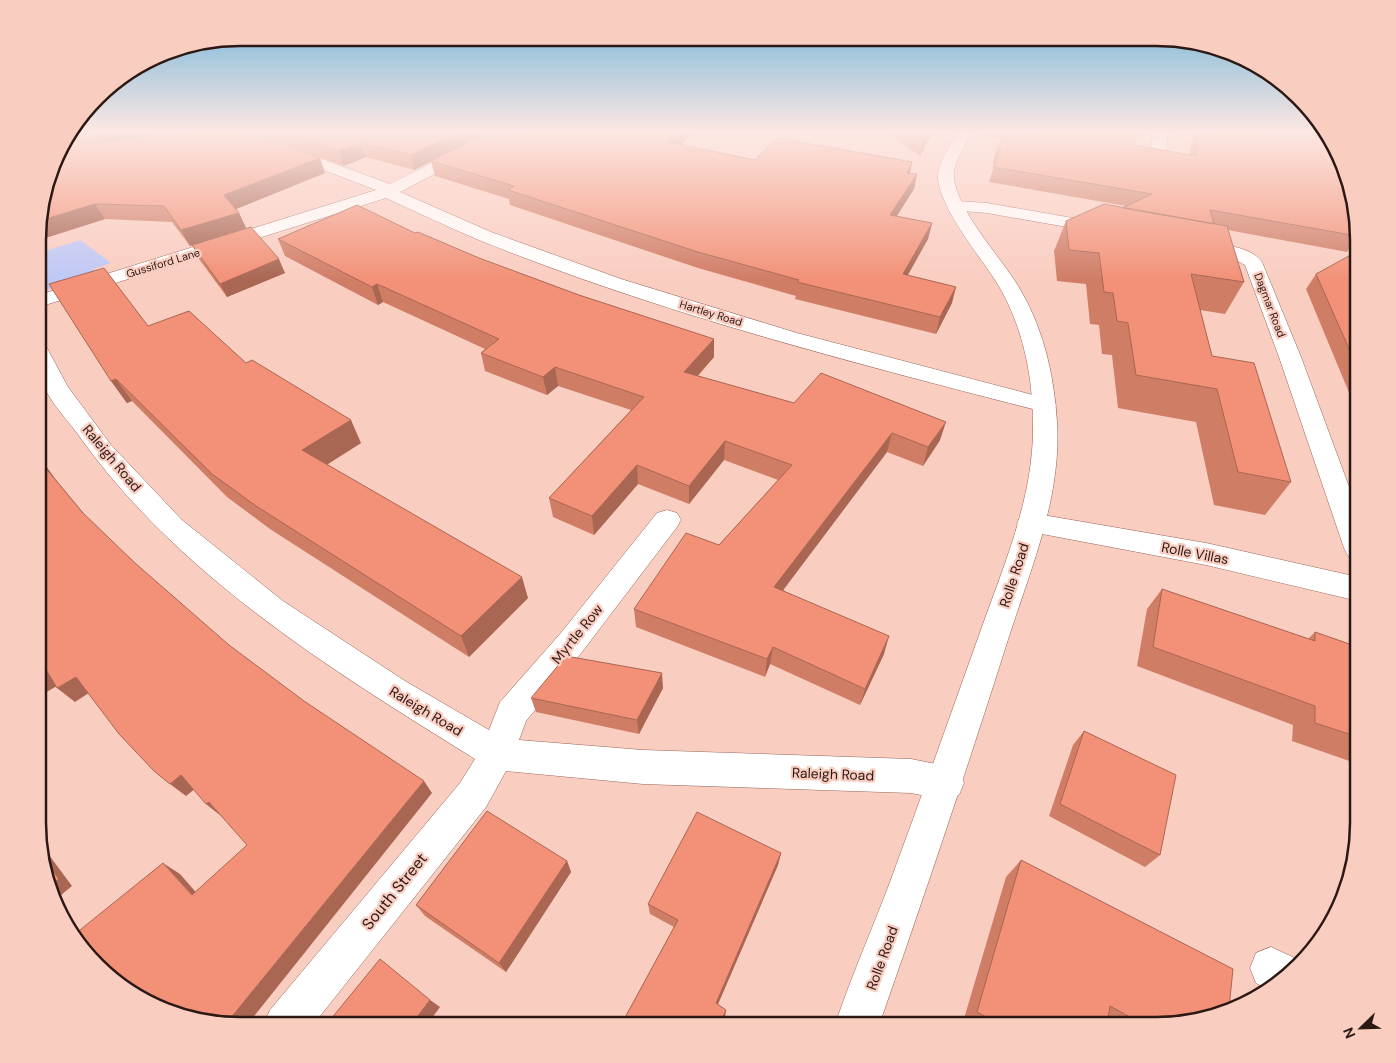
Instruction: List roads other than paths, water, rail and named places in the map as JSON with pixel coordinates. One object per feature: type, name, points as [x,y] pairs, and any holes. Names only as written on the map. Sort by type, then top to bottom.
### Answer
[{"type":"street","name":"Hartley Road","points":[[362,181],[485,236],[614,283],[789,338],[1044,404]]},
{"type":"street","name":"Gussiford Lane","points":[[46,298],[272,229],[389,191],[409,181]]},
{"type":"street","name":"Rolle Road","points":[[860,1017],[946,783],[1031,523],[1044,461],[1044,404],[1040,366],[1028,327],[1008,284],[979,243],[957,206],[947,181]]},
{"type":"street","points":[[957,206],[987,208],[1119,232]]},
{"type":"street","name":"Dagmar Road","points":[[1175,242],[1238,254],[1253,262],[1290,357],[1350,526]]},
{"type":"street","name":"Raleigh Road","points":[[46,368],[57,389],[102,451],[172,527],[272,610],[393,691],[497,754],[644,767],[911,776],[946,783]]},
{"type":"street","name":"Myrtle Row","points":[[497,754],[512,713],[570,643],[666,520]]},
{"type":"street","name":"Rolle Villas","points":[[1031,523],[1206,554],[1350,587]]},
{"type":"street","name":"South Street","points":[[292,1017],[473,795],[497,754]]}]
